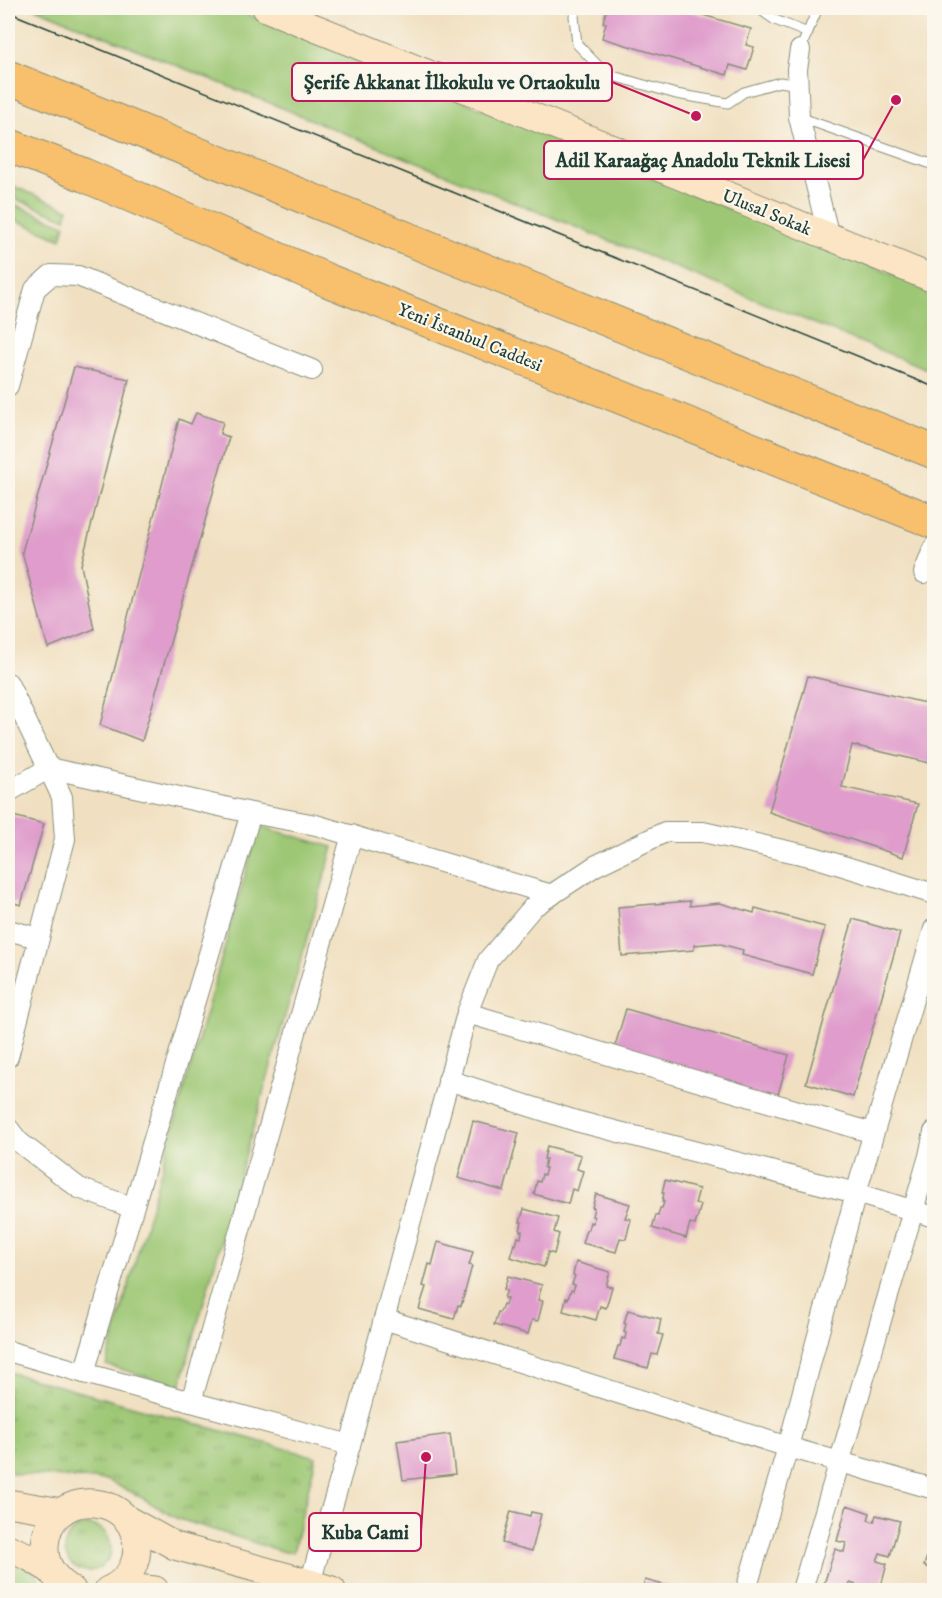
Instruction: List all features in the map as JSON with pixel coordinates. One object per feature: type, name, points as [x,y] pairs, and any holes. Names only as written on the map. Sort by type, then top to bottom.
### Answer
[{"type":"highway","points":[[8,77],[934,452]]},
{"type":"highway","name":"Yeni İstanbul Caddesi","points":[[8,145],[84,175],[329,281],[934,522]]},
{"type":"street","name":"Ulusal Sokak","points":[[266,8],[934,279]]},
{"type":"street","points":[[804,42],[797,69],[800,117],[829,237]]},
{"type":"street","points":[[8,386],[14,335],[35,289],[51,275],[78,276],[312,370]]},
{"type":"street","points":[[924,573],[934,547]]},
{"type":"street","points":[[8,683],[62,796],[65,839],[8,1057]]},
{"type":"street","points":[[8,792],[49,768],[251,813],[316,825],[552,895]]},
{"type":"street","points":[[84,1373],[251,813]]},
{"type":"street","points":[[57,1582],[45,1553],[45,1537],[52,1523],[62,1512],[75,1504],[89,1502],[104,1503],[110,1506],[128,1520],[175,1546],[321,1587],[350,1445],[467,1013],[488,960],[533,907],[595,866],[665,832],[703,832],[814,857],[934,894]]},
{"type":"street","points":[[191,1402],[352,835]]},
{"type":"street","points":[[746,1590],[788,1447],[873,1132],[934,929]]},
{"type":"street","points":[[8,930],[38,938]]},
{"type":"street","points":[[467,1013],[873,1132]]},
{"type":"street","points":[[448,1080],[576,1121],[856,1193],[934,1217]]},
{"type":"street","points":[[8,1128],[20,1142],[80,1188],[133,1208]]},
{"type":"street","points":[[802,1590],[932,1157],[934,1132]]},
{"type":"street","points":[[384,1319],[788,1447],[934,1489]]},
{"type":"street","points":[[8,1351],[350,1445]]},
{"type":"street","points":[[8,1503],[62,1512]]},
{"type":"street","points":[[112,1589],[128,1575],[135,1562],[137,1547],[135,1533],[128,1520]]},
{"type":"street","points":[[8,1548],[29,1557],[57,1582]]},
{"type":"street","points":[[112,1589],[155,1590]]},
{"type":"lane","points":[[576,8],[574,16],[577,44],[606,74],[676,94],[728,104],[744,92],[780,82],[798,85]]},
{"type":"lane","points":[[758,8],[804,42],[818,8]]},
{"type":"lane","points":[[800,117],[934,165]]},
{"type":"green space","points":[[35,8],[231,8],[934,291],[934,372]]},
{"type":"green space","points":[[8,184],[68,209],[66,219],[8,196]]},
{"type":"green space","points":[[8,202],[65,225],[61,239],[8,217]]},
{"type":"green space","points":[[259,826],[333,847],[180,1386],[106,1365]]},
{"type":"green space","points":[[8,1372],[316,1457],[293,1552],[284,1552],[176,1518],[107,1480],[8,1472]]},
{"type":"green space","points":[[88,1525],[104,1532],[111,1548],[104,1564],[88,1571],[72,1564],[65,1548],[72,1532]]},
{"type":"green space","points":[[8,1557],[35,1573],[45,1590],[8,1590]]},
{"type":"building","points":[[607,8],[679,8],[751,29],[746,45],[754,47],[747,70],[730,65],[727,75],[602,38]]},
{"type":"building","points":[[74,367],[129,379],[81,565],[94,629],[48,648],[22,552]]},
{"type":"building","points":[[196,413],[223,422],[220,434],[229,437],[142,741],[100,725],[179,419],[191,424]]},
{"type":"building","points":[[808,676],[934,705],[934,764],[852,745],[842,787],[918,804],[903,857],[769,812]]},
{"type":"building","points":[[9,815],[44,824],[21,905],[8,901]]},
{"type":"building","points":[[690,901],[690,906],[720,903],[754,913],[755,908],[825,927],[812,974],[742,955],[743,950],[717,943],[694,945],[694,950],[622,956],[618,907]]},
{"type":"building","points":[[853,919],[900,933],[853,1097],[806,1083]]},
{"type":"building","points":[[626,1009],[789,1055],[776,1102],[612,1056]]},
{"type":"building","points":[[473,1121],[519,1133],[504,1191],[458,1178]]},
{"type":"building","points":[[547,1146],[581,1155],[577,1169],[583,1171],[577,1191],[572,1189],[568,1204],[534,1194],[537,1181],[540,1182],[546,1168],[544,1168],[546,1159],[544,1159]]},
{"type":"building","points":[[665,1180],[699,1189],[695,1204],[701,1205],[695,1225],[690,1223],[686,1238],[652,1228],[656,1215],[658,1216],[664,1202],[662,1202],[664,1193],[662,1193]]},
{"type":"building","points":[[596,1194],[630,1204],[625,1218],[631,1219],[626,1239],[620,1238],[616,1252],[582,1243],[590,1222],[593,1223],[594,1208],[592,1207]]},
{"type":"building","points":[[524,1209],[558,1218],[554,1232],[559,1234],[554,1254],[548,1252],[544,1267],[510,1257],[518,1237],[521,1238],[522,1222],[520,1222]]},
{"type":"building","points":[[438,1242],[473,1252],[469,1265],[472,1266],[461,1306],[458,1305],[454,1319],[419,1309],[426,1287],[423,1286],[429,1264],[432,1265]]},
{"type":"building","points":[[576,1262],[610,1272],[606,1286],[612,1287],[606,1308],[600,1306],[596,1320],[563,1311],[566,1298],[568,1299],[575,1285],[572,1284]]},
{"type":"building","points":[[508,1276],[542,1285],[538,1300],[543,1301],[538,1321],[532,1320],[528,1334],[494,1325],[498,1312],[503,1304],[505,1305],[507,1298],[504,1298],[507,1290],[504,1289]]},
{"type":"building","points":[[628,1310],[661,1319],[658,1334],[663,1335],[657,1355],[652,1354],[648,1368],[614,1359],[622,1338],[625,1339],[626,1324],[624,1323]]},
{"type":"building","points":[[450,1434],[455,1474],[403,1480],[397,1441]]},
{"type":"building","points":[[847,1505],[870,1513],[868,1520],[874,1522],[876,1515],[900,1521],[890,1556],[880,1553],[877,1561],[887,1564],[880,1590],[854,1590],[856,1585],[850,1583],[848,1590],[824,1584],[835,1549],[844,1552],[846,1543],[837,1541]]},
{"type":"building","points":[[511,1511],[530,1516],[531,1512],[541,1514],[532,1551],[502,1543]]},
{"type":"building","points":[[934,1534],[934,1569],[924,1566]]},
{"type":"building","points":[[645,1580],[682,1590],[642,1590]]},
{"type":"tram line","points":[[8,12],[934,387]]},
{"type":"place","name":"Adil Karaağaç Anadolu Teknik Lisesi","points":[[896,100]]},
{"type":"place","name":"Şerife Akkanat İlkokulu ve Ortaokulu","points":[[696,116]]},
{"type":"place","name":"Kuba Cami","points":[[426,1457]]}]
